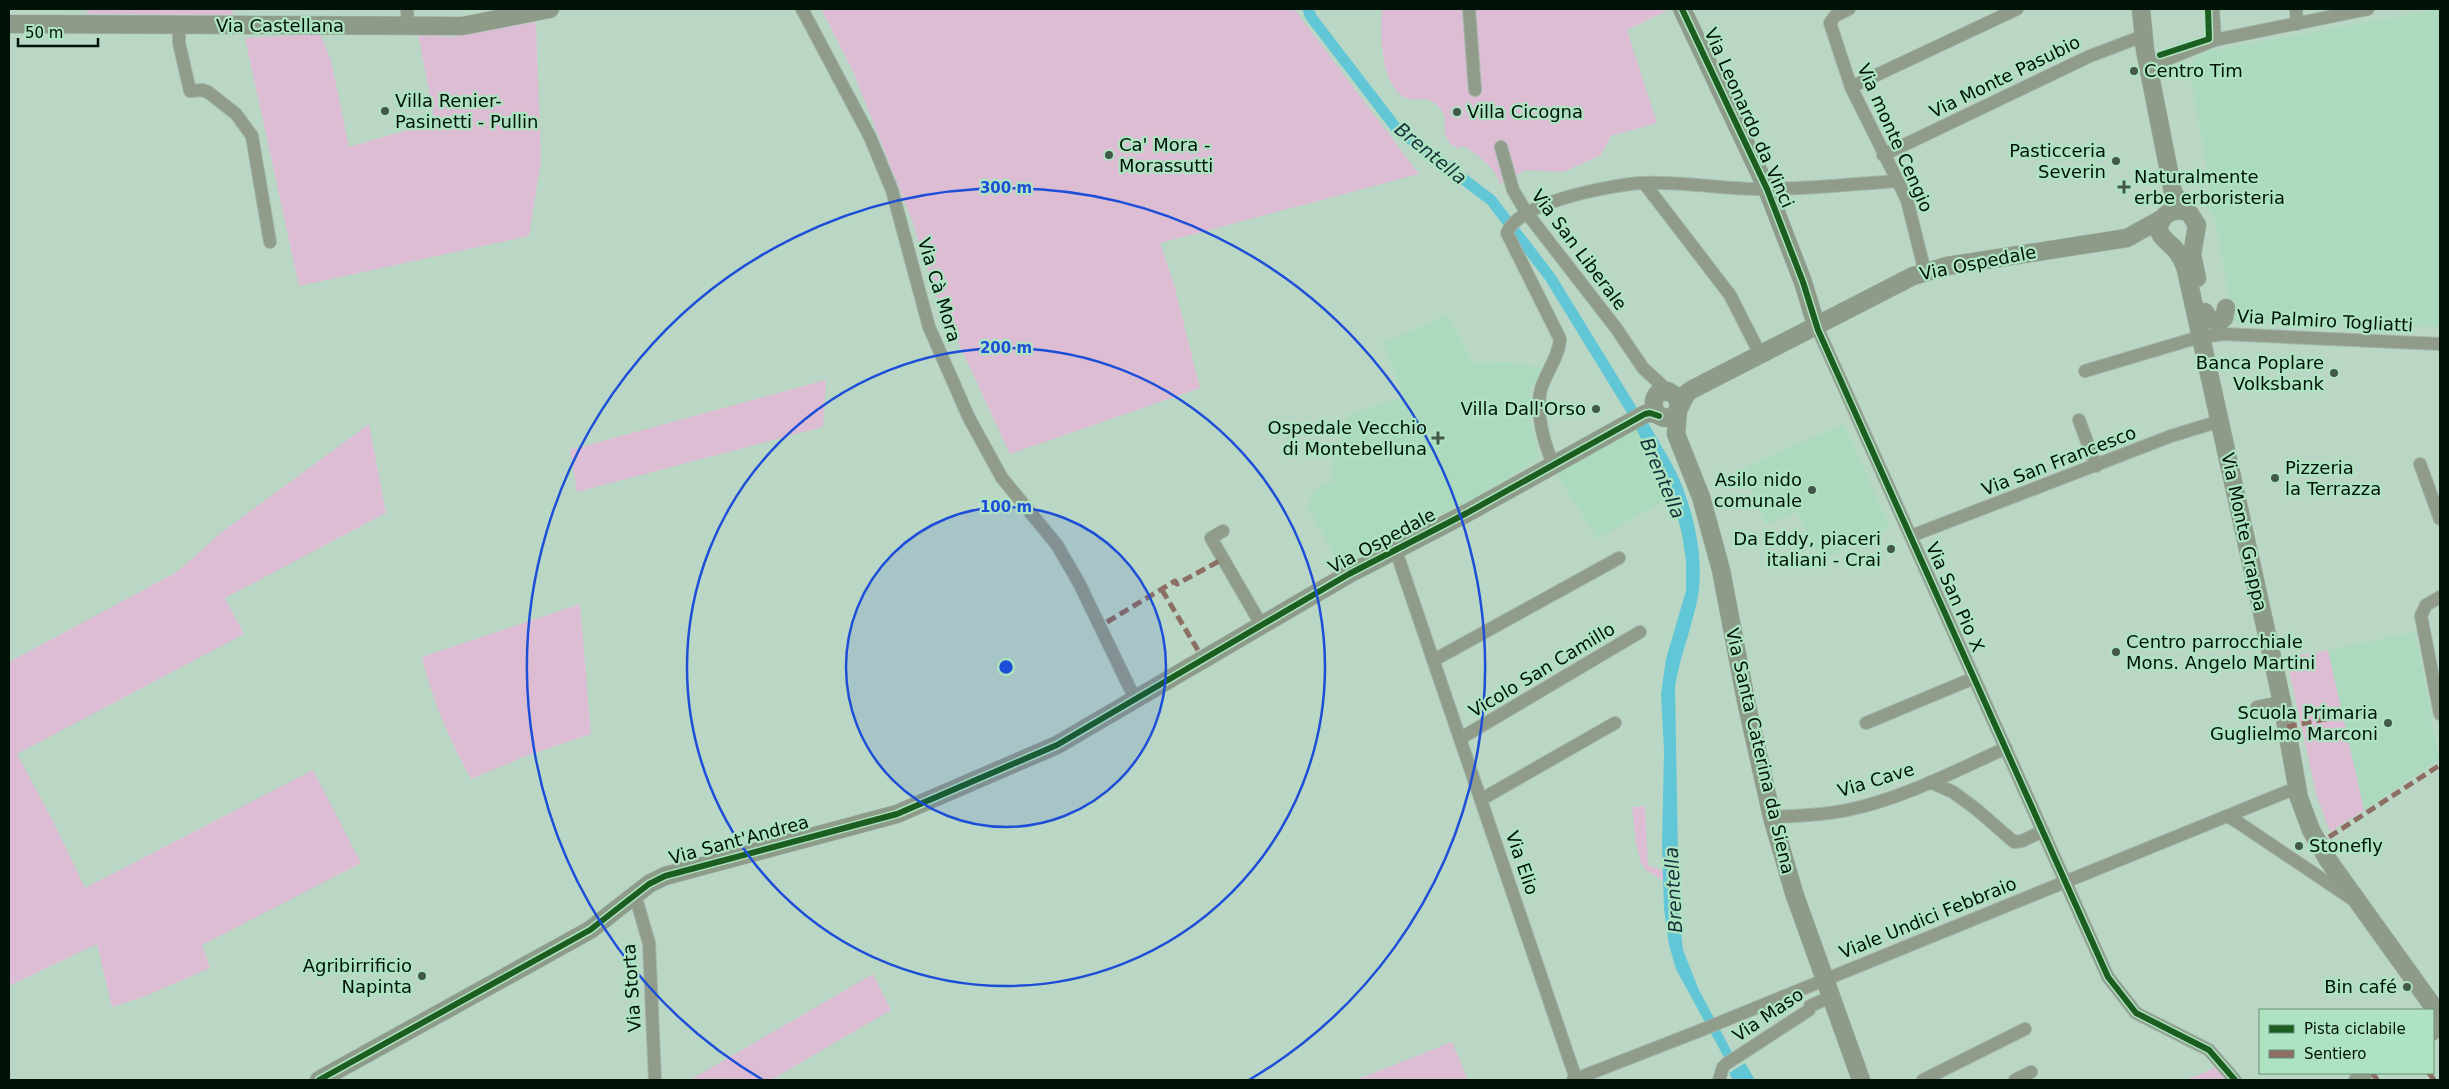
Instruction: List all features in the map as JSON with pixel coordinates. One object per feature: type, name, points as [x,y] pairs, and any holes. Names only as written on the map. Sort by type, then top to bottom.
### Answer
[{"type":"street","name":"Via Castellana","points":[[9,24],[179,26],[408,17],[462,26],[550,9]]},
{"type":"street","name":"Via Cà Mora","points":[[802,9],[870,137],[892,190],[929,327],[969,418],[1002,478],[1057,545],[1079,583],[1136,701]]},
{"type":"street","points":[[1469,9],[1475,90]]},
{"type":"street","name":"Via Leonardo da Vinci","points":[[1682,9],[1767,189],[1803,282],[1816,325]]},
{"type":"street","name":"Via monte Cengio","points":[[1849,9],[1834,16],[1831,20],[1851,87],[1883,155],[1907,200],[1925,272]]},
{"type":"street","points":[[1851,87],[2017,9]]},
{"type":"street","name":"Via Monte Grappa","points":[[2141,9],[2148,67],[2173,192],[2172,214],[2159,229],[2168,244],[2183,262],[2204,337],[2220,421],[2282,702],[2297,790],[2317,842],[2358,903],[2440,1016]]},
{"type":"street","points":[[2213,9],[2215,40]]},
{"type":"street","points":[[2296,9],[2297,24]]},
{"type":"street","points":[[2148,67],[2215,40],[2368,9]]},
{"type":"street","points":[[179,26],[179,43],[190,91],[202,90],[208,92],[236,114],[252,136],[270,242]]},
{"type":"street","name":"Via Monte Pasubio","points":[[1883,155],[2090,56],[2143,36]]},
{"type":"street","name":"Via San Liberale","points":[[1501,147],[1513,190],[1526,212],[1612,322],[1643,368],[1674,400]]},
{"type":"street","points":[[1553,464],[1546,443],[1539,406],[1541,388],[1558,352],[1560,339],[1548,312],[1508,238],[1509,228],[1526,212],[1542,204],[1621,185],[1644,183],[1767,189],[1897,181]]},
{"type":"street","points":[[1644,183],[1730,295],[1760,354]]},
{"type":"street","name":"Via Monte Grappa","points":[[2172,214],[2190,214],[2197,225],[2192,259],[2204,312],[2204,337]]},
{"type":"street","name":"Via Ospedale","points":[[2133,238],[2172,214]]},
{"type":"street","name":"Via Ospedale","points":[[1136,701],[1349,574],[1396,551],[1650,412],[1658,393],[1674,400],[1684,396],[1694,388],[1899,282],[1925,272],[2133,238],[2168,244]]},
{"type":"street","points":[[2168,244],[2185,247],[2195,238]]},
{"type":"street","points":[[2204,312],[2208,319],[2220,321],[2224,318],[2226,308]]},
{"type":"street","points":[[2226,308],[2228,330],[2239,335]]},
{"type":"street","name":"Via San Pio X","points":[[1816,325],[2108,977],[2127,1004],[2146,1020],[2209,1050],[2235,1080]]},
{"type":"street","name":"Via Palmiro Togliatti","points":[[2085,370],[2204,337],[2222,334],[2440,344]]},
{"type":"street","name":"Via San Liberale","points":[[1643,368],[1650,412]]},
{"type":"street","points":[[1650,412],[1672,416],[1674,400]]},
{"type":"street","name":"Via Santa Caterina da Siena","points":[[1674,400],[1676,432],[1701,496],[1721,570],[1746,701],[1772,817],[1794,893],[1830,997],[1862,1080]]},
{"type":"street","name":"Via Santa Caterina da Siena","points":[[1650,412],[1680,446]]},
{"type":"street","points":[[2079,420],[2096,466]]},
{"type":"street","name":"Via San Francesco","points":[[1911,536],[2171,436],[2220,421]]},
{"type":"street","points":[[2420,464],[2440,520]]},
{"type":"street","points":[[1223,531],[1211,538],[1262,626]]},
{"type":"street","name":"Via Elio","points":[[1396,551],[1482,800],[1575,1080]]},
{"type":"street","points":[[1434,660],[1619,558]]},
{"type":"street","points":[[2440,597],[2426,605],[2421,616],[2440,714]]},
{"type":"street","name":"Vicolo San Camillo","points":[[1461,738],[1640,632]]},
{"type":"street","points":[[1866,723],[1974,678]]},
{"type":"street","name":"Via Sant'Andrea","points":[[319,1080],[590,930],[635,895],[665,876],[897,814],[1057,745],[1136,701]]},
{"type":"street","points":[[2257,707],[2282,702]]},
{"type":"street","points":[[1482,800],[1614,723]]},
{"type":"street","name":"Via Cave","points":[[1772,817],[1806,816],[1853,809],[1930,782],[2006,748]]},
{"type":"street","name":"Via Cave","points":[[1930,782],[1943,786],[1961,798],[2014,842],[2022,841],[2043,831]]},
{"type":"street","name":"Viale Undici Febbraio","points":[[1575,1080],[2286,792],[2297,790]]},
{"type":"street","points":[[2227,816],[2358,903]]},
{"type":"street","name":"Via Storta","points":[[635,895],[649,943],[656,1080]]},
{"type":"street","name":"Via Maso","points":[[1719,1080],[1725,1066],[1780,1031],[1809,1010],[1810,1006],[1830,997]]},
{"type":"street","points":[[1922,1080],[2025,1029]]},
{"type":"street","points":[[2015,1080],[2032,1072]]},
{"type":"street","points":[[2355,1080],[2366,1074]]},
{"type":"shaded area","points":[[86,9],[232,9],[233,15],[88,14]]},
{"type":"shaded area","points":[[821,9],[1294,9],[1419,174],[1160,243],[1175,288],[1200,388],[1010,454],[933,288],[913,223],[852,69]]},
{"type":"shaded area","points":[[1382,9],[1670,9],[1627,30],[1657,123],[1611,136],[1601,155],[1564,172],[1526,170],[1500,184],[1491,167],[1464,146],[1457,148],[1450,143],[1445,133],[1444,117],[1434,102],[1406,98],[1397,91],[1386,70],[1381,31]]},
{"type":"shaded area","points":[[2440,9],[2440,327],[2234,323],[2217,229],[2214,216],[2208,209],[2207,203],[2210,196],[2208,174],[2190,73],[2192,62],[2199,55],[2209,51]]},
{"type":"shaded area","points":[[536,22],[541,161],[529,236],[299,286],[245,38],[320,34],[331,60],[349,147],[435,122],[418,34],[453,37]]},
{"type":"shaded area","name":"Ospedale Vecchio di Montebelluna","points":[[1448,315],[1473,363],[1509,362],[1542,368],[1531,389],[1528,402],[1529,419],[1540,458],[1485,492],[1340,567],[1308,506],[1313,491],[1333,481],[1332,466],[1348,414],[1403,397],[1383,343]]},
{"type":"shaded area","points":[[826,380],[823,427],[577,492],[570,450]]},
{"type":"shaded area","points":[[369,424],[386,513],[225,598],[244,634],[17,754],[54,823],[85,888],[313,770],[361,863],[202,945],[210,968],[143,997],[112,1007],[97,944],[9,986],[9,662],[177,572],[222,532]]},
{"type":"shaded area","name":"Asilo nido comunale","points":[[1844,424],[1890,527],[1821,560],[1796,511],[1766,525],[1741,469]]},
{"type":"shaded area","points":[[1635,427],[1672,496],[1597,539],[1555,471]]},
{"type":"shaded area","points":[[580,604],[591,734],[526,756],[471,779],[442,720],[422,657]]},
{"type":"shaded area","name":"Scuola Primaria Guglielmo Marconi","points":[[2415,632],[2432,717],[2430,718],[2440,759],[2364,810],[2328,650]]},
{"type":"shaded area","points":[[2328,650],[2364,810],[2330,832],[2316,793],[2289,670],[2299,667],[2297,656]]},
{"type":"shaded area","points":[[1645,806],[1648,865],[1665,872],[1664,881],[1647,871],[1641,863],[1636,843],[1632,807]]},
{"type":"shaded area","points":[[873,974],[891,1010],[771,1080],[690,1080]]},
{"type":"shaded area","points":[[1452,1042],[1468,1080],[1356,1080]]},
{"type":"shaded area","points":[[2219,1066],[2230,1080],[2186,1080]]},
{"type":"water","points":[[1647,421],[1680,481],[1690,509],[1699,556],[1700,572],[1697,601],[1675,686],[1679,913],[1683,950],[1698,988],[1734,1056],[1726,1061],[1676,969],[1669,945],[1664,909],[1662,845],[1664,751],[1661,694],[1666,659],[1686,591],[1686,561],[1682,534],[1672,496],[1635,427]]},
{"type":"water","points":[[1745,1063],[1755,1080],[1733,1080],[1729,1073]]},
{"type":"waterway","name":"Brentella","points":[[1308,9],[1311,17],[1397,129],[1491,200],[1550,277],[1639,422]]},
{"type":"marked path","points":[[1107,622],[1175,581],[1177,584],[1223,559]]},
{"type":"marked path","points":[[1162,590],[1199,652]]},
{"type":"marked path","points":[[2287,727],[2368,710]]},
{"type":"marked path","points":[[2329,837],[2440,765]]},
{"type":"marked path","points":[[2374,1074],[2377,1080]]},
{"type":"marked path","points":[[2430,1074],[2434,1080]]},
{"type":"cycle path","points":[[1682,9],[1767,189],[1803,282],[1818,330],[2108,977],[2136,1013],[2209,1050],[2235,1080]]},
{"type":"cycle path","points":[[2160,55],[2209,39],[2208,9]]},
{"type":"cycle path","points":[[319,1080],[590,930],[649,884],[665,876],[897,814],[1057,745],[1349,574],[1467,513],[1645,414],[1650,413],[1659,416]]},
{"type":"place","name":"Centro Tim","points":[[2134,71]]},
{"type":"place","name":"Villa Renier- Pasinetti - Pullin","points":[[385,111]]},
{"type":"place","name":"Villa Cicogna","points":[[1457,112]]},
{"type":"place","name":"Ca' Mora - Morassutti","points":[[1109,155]]},
{"type":"place","name":"Pasticceria Severin","points":[[2116,161]]},
{"type":"place","name":"Naturalmente erbe erboristeria","points":[[2124,187]]},
{"type":"place","name":"Banca Poplare Volksbank","points":[[2334,373]]},
{"type":"place","name":"Villa Dall'Orso","points":[[1596,409]]},
{"type":"place","name":"Ospedale Vecchio di Montebelluna","points":[[1438,438]]},
{"type":"place","name":"Pizzeria la Terrazza","points":[[2275,478]]},
{"type":"place","name":"Asilo nido comunale","points":[[1812,490]]},
{"type":"place","name":"Da Eddy, piaceri italiani - Crai","points":[[1891,549]]},
{"type":"place","name":"Centro parrocchiale Mons. Angelo Martini","points":[[2116,652]]},
{"type":"place","name":"Scuola Primaria Guglielmo Marconi","points":[[2388,723]]},
{"type":"place","name":"Stonefly","points":[[2299,846]]},
{"type":"place","name":"Agribirrificio Napinta","points":[[422,976]]},
{"type":"place","name":"Bin café","points":[[2407,987]]}]
